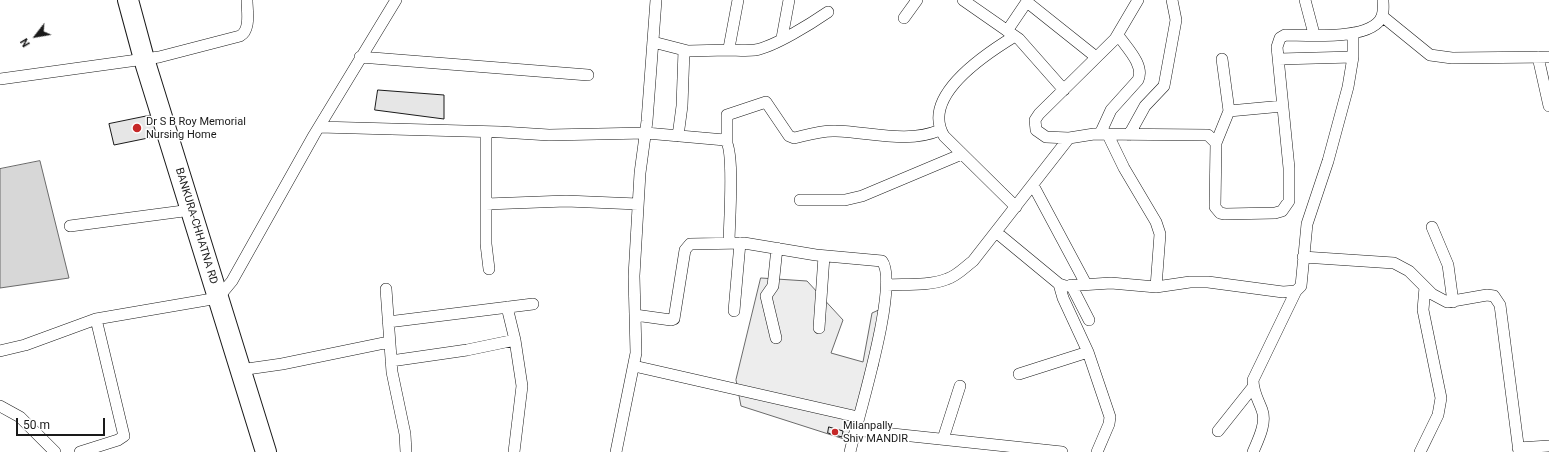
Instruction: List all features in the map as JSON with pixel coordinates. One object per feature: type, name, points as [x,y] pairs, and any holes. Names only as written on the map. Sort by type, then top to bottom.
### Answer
[{"type":"highway","name":"BANKURA-CHHATNA RD","points":[[128,0],[144,59],[266,452]]},
{"type":"street","points":[[0,79],[166,55],[244,34],[247,27],[247,0]]},
{"type":"street","points":[[0,351],[25,346],[96,319],[218,298],[232,281],[319,126],[396,0]]},
{"type":"street","points":[[616,452],[634,366],[636,341],[634,276],[638,204],[646,133],[656,0]]},
{"type":"street","points":[[727,50],[729,48],[738,0]]},
{"type":"street","points":[[782,38],[789,0]]},
{"type":"street","points":[[904,18],[917,0]]},
{"type":"street","points":[[963,0],[1011,33],[1028,48],[1064,90]]},
{"type":"street","points":[[1138,0],[1118,35],[1039,114],[1035,124],[1040,134],[1046,137],[1069,138],[1104,134],[1203,134],[1212,138],[1216,143]]},
{"type":"street","points":[[1129,135],[1146,106],[1164,86],[1176,20],[1172,0]]},
{"type":"street","points":[[1305,0],[1314,34]]},
{"type":"street","points":[[1222,59],[1229,111],[1216,143],[1215,207],[1217,211],[1225,214],[1282,211],[1289,200],[1289,168],[1277,47],[1280,38],[1285,35],[1353,33],[1369,29],[1376,24],[1382,16],[1383,0]]},
{"type":"street","points":[[1016,207],[962,154],[940,130],[938,114],[953,84],[996,48],[1011,33],[1027,1],[1096,57]]},
{"type":"street","points":[[653,42],[694,51],[755,50],[766,47],[803,28],[828,12]]},
{"type":"street","points":[[1382,16],[1430,56],[1452,58],[1549,57]]},
{"type":"street","points":[[1218,431],[1253,387],[1255,375],[1296,291],[1301,286],[1307,224],[1328,161],[1346,94],[1353,57],[1353,33]]},
{"type":"street","points":[[1118,35],[1138,65],[1141,75],[1110,110],[1104,134],[1156,222],[1160,234],[1156,287]]},
{"type":"street","points":[[678,136],[682,106],[684,50]]},
{"type":"street","points":[[360,57],[588,75]]},
{"type":"street","points":[[1279,59],[1353,57]]},
{"type":"street","points":[[1538,57],[1549,106]]},
{"type":"street","points":[[729,243],[731,180],[727,143],[727,115],[766,102],[789,136],[794,138],[828,131],[897,136],[926,135],[940,130]]},
{"type":"street","points":[[1229,111],[1283,106]]},
{"type":"street","points":[[319,126],[584,136],[646,133],[725,140],[727,143]]},
{"type":"street","points":[[486,132],[486,244],[489,269]]},
{"type":"street","points":[[887,285],[937,282],[948,279],[973,261],[1069,138]]},
{"type":"street","points":[[800,200],[845,200],[862,196],[962,154]]},
{"type":"street","points":[[1033,184],[1086,284]]},
{"type":"street","points":[[486,204],[566,201],[638,204]]},
{"type":"street","points":[[70,226],[191,210]]},
{"type":"street","points":[[1432,227],[1448,265],[1453,302]]},
{"type":"street","points":[[996,232],[1059,284],[1063,298],[1088,352],[1110,417],[1108,429],[1097,452]]},
{"type":"street","points":[[635,315],[673,320],[686,247],[690,244],[740,243],[824,256],[882,261],[887,285],[879,343],[858,417],[850,452]]},
{"type":"street","points":[[734,311],[740,243]]},
{"type":"street","points":[[776,338],[766,296],[773,286],[777,248]]},
{"type":"street","points":[[819,328],[824,256]]},
{"type":"street","points":[[1303,257],[1394,263],[1409,271],[1442,300],[1453,302],[1487,294],[1494,296],[1498,300],[1519,450],[1549,446]]},
{"type":"street","points":[[1059,284],[1071,285],[1110,282],[1156,287],[1190,282],[1208,282],[1282,292],[1296,291]]},
{"type":"street","points":[[1071,285],[1089,320]]},
{"type":"street","points":[[1420,452],[1438,415],[1441,398],[1423,310],[1425,286]]},
{"type":"street","points":[[386,289],[390,361],[406,452]]},
{"type":"street","points":[[388,322],[533,304]]},
{"type":"street","points":[[507,307],[515,340],[522,395],[514,452]]},
{"type":"street","points":[[80,452],[118,440],[124,436],[96,319]]},
{"type":"street","points":[[390,361],[467,350],[515,340]]},
{"type":"street","points":[[240,370],[282,364],[389,342]]},
{"type":"street","points":[[1019,374],[1046,364],[1088,352]]},
{"type":"street","points":[[634,366],[858,417]]},
{"type":"street","points":[[943,439],[960,386]]},
{"type":"street","points":[[1253,387],[1263,418],[1260,435],[1253,452]]},
{"type":"street","points":[[0,406],[20,417],[55,452]]},
{"type":"street","points":[[855,430],[1062,452]]},
{"type":"shaded area","points":[[40,161],[69,278],[0,288],[0,169]]},
{"type":"shaded area","points":[[761,278],[807,281],[843,320],[831,353],[863,362],[872,313],[883,308],[878,366],[851,430],[844,439],[741,406],[736,380]]},
{"type":"building","points":[[378,90],[444,95],[444,119],[375,110]]},
{"type":"building","points":[[153,115],[158,136],[114,145],[109,124]]},
{"type":"building","name":"Milanpally Shiv MANDIR","points":[[829,427],[843,431],[842,437],[828,433]]},
{"type":"place","name":"Dr S B Roy Memorial Nursing Home","points":[[137,128]]},
{"type":"place","name":"Milanpally Shiv MANDIR","points":[[835,432]]}]
